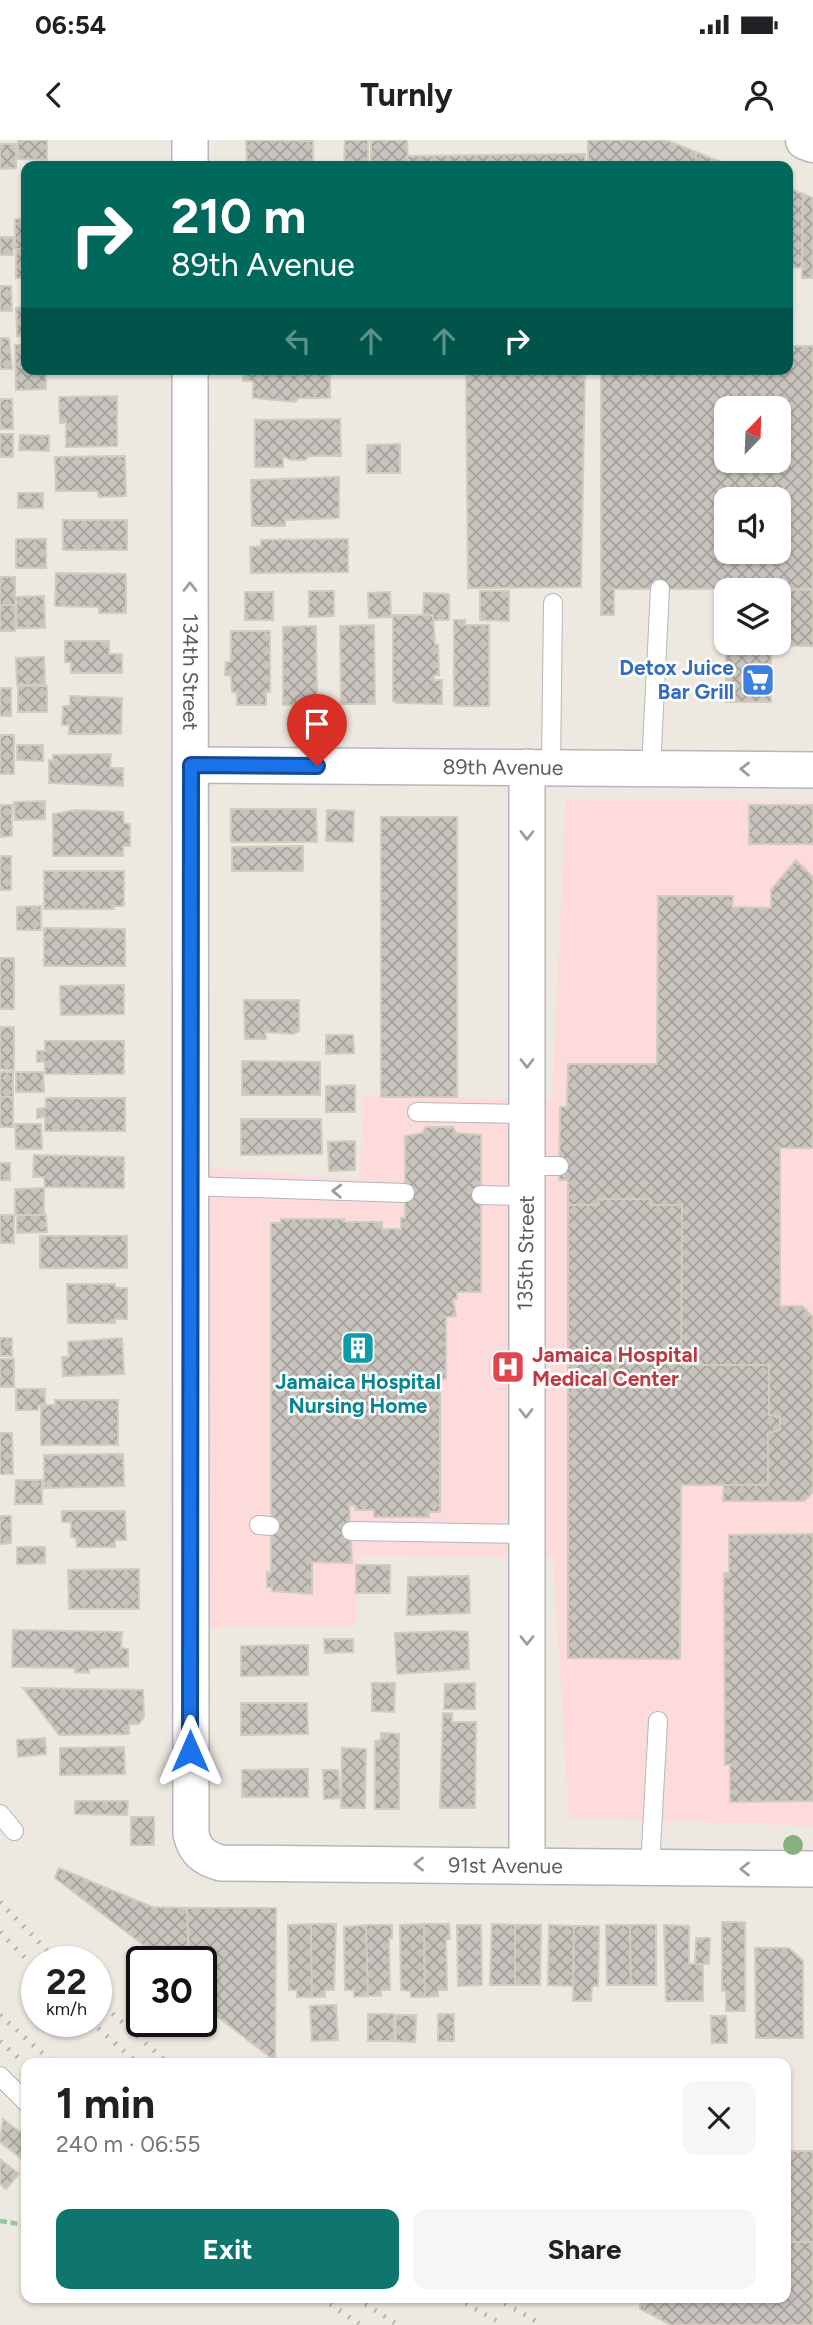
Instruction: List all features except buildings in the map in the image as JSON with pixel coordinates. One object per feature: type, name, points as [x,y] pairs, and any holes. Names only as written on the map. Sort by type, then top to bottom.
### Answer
[{"type":"main road","points":[[805,140],[813,143]]},
{"type":"street","points":[[190,140],[190,161]]},
{"type":"street","name":"134th Street","points":[[190,375],[191,1834],[200,1854]]},
{"type":"street","name":"89th Avenue","points":[[191,765],[813,769]]},
{"type":"street","name":"135th Street","points":[[527,1864],[526,1535],[538,1176],[527,1114],[539,767]]},
{"type":"street","name":"91st Avenue","points":[[200,1854],[221,1863],[527,1864],[813,1869]]},
{"type":"lane","points":[[651,768],[660,589]]},
{"type":"lane","points":[[539,767],[553,603]]},
{"type":"lane","points":[[417,1112],[527,1114]]},
{"type":"lane","points":[[481,1195],[538,1176]]},
{"type":"lane","points":[[189,1186],[405,1193]]},
{"type":"lane","points":[[351,1531],[526,1535]]},
{"type":"lane","points":[[650,1868],[658,1721]]},
{"type":"lane","points":[[0,1814],[14,1831]]},
{"type":"lane","points":[[0,2076],[21,2097]]},
{"type":"path","points":[[0,2221],[21,2224]]},
{"type":"shaded area","name":"Jamaica Hospital Medical Center","points":[[566,799],[813,801],[813,1826],[569,1818],[553,1558],[359,1555],[356,1626],[208,1627],[201,1168],[359,1179],[364,1095],[552,1100]]},
{"type":"railway","points":[[0,1902],[43,1946]]},
{"type":"railway","points":[[0,1932],[21,1954]]},
{"type":"railway","points":[[112,2013],[162,2058]]},
{"type":"railway","points":[[0,2015],[47,2058]]},
{"type":"railway","points":[[108,2037],[131,2058]]},
{"type":"railway","points":[[0,2041],[21,2060]]},
{"type":"railway","points":[[328,2303],[361,2325]]},
{"type":"railway","points":[[364,2303],[398,2325]]},
{"type":"railway","points":[[465,2303],[504,2325]]},
{"type":"railway","points":[[504,2303],[543,2325]]},
{"type":"place","name":"Detox Juice Bar Grill","points":[[758,680]]},
{"type":"place","name":"Jamaica Hospital Nursing Home","points":[[358,1348]]},
{"type":"place","name":"Jamaica Hospital Medical Center","points":[[508,1367]]},
{"type":"route","points":[[190,1751],[191,765],[317,766]]}]
